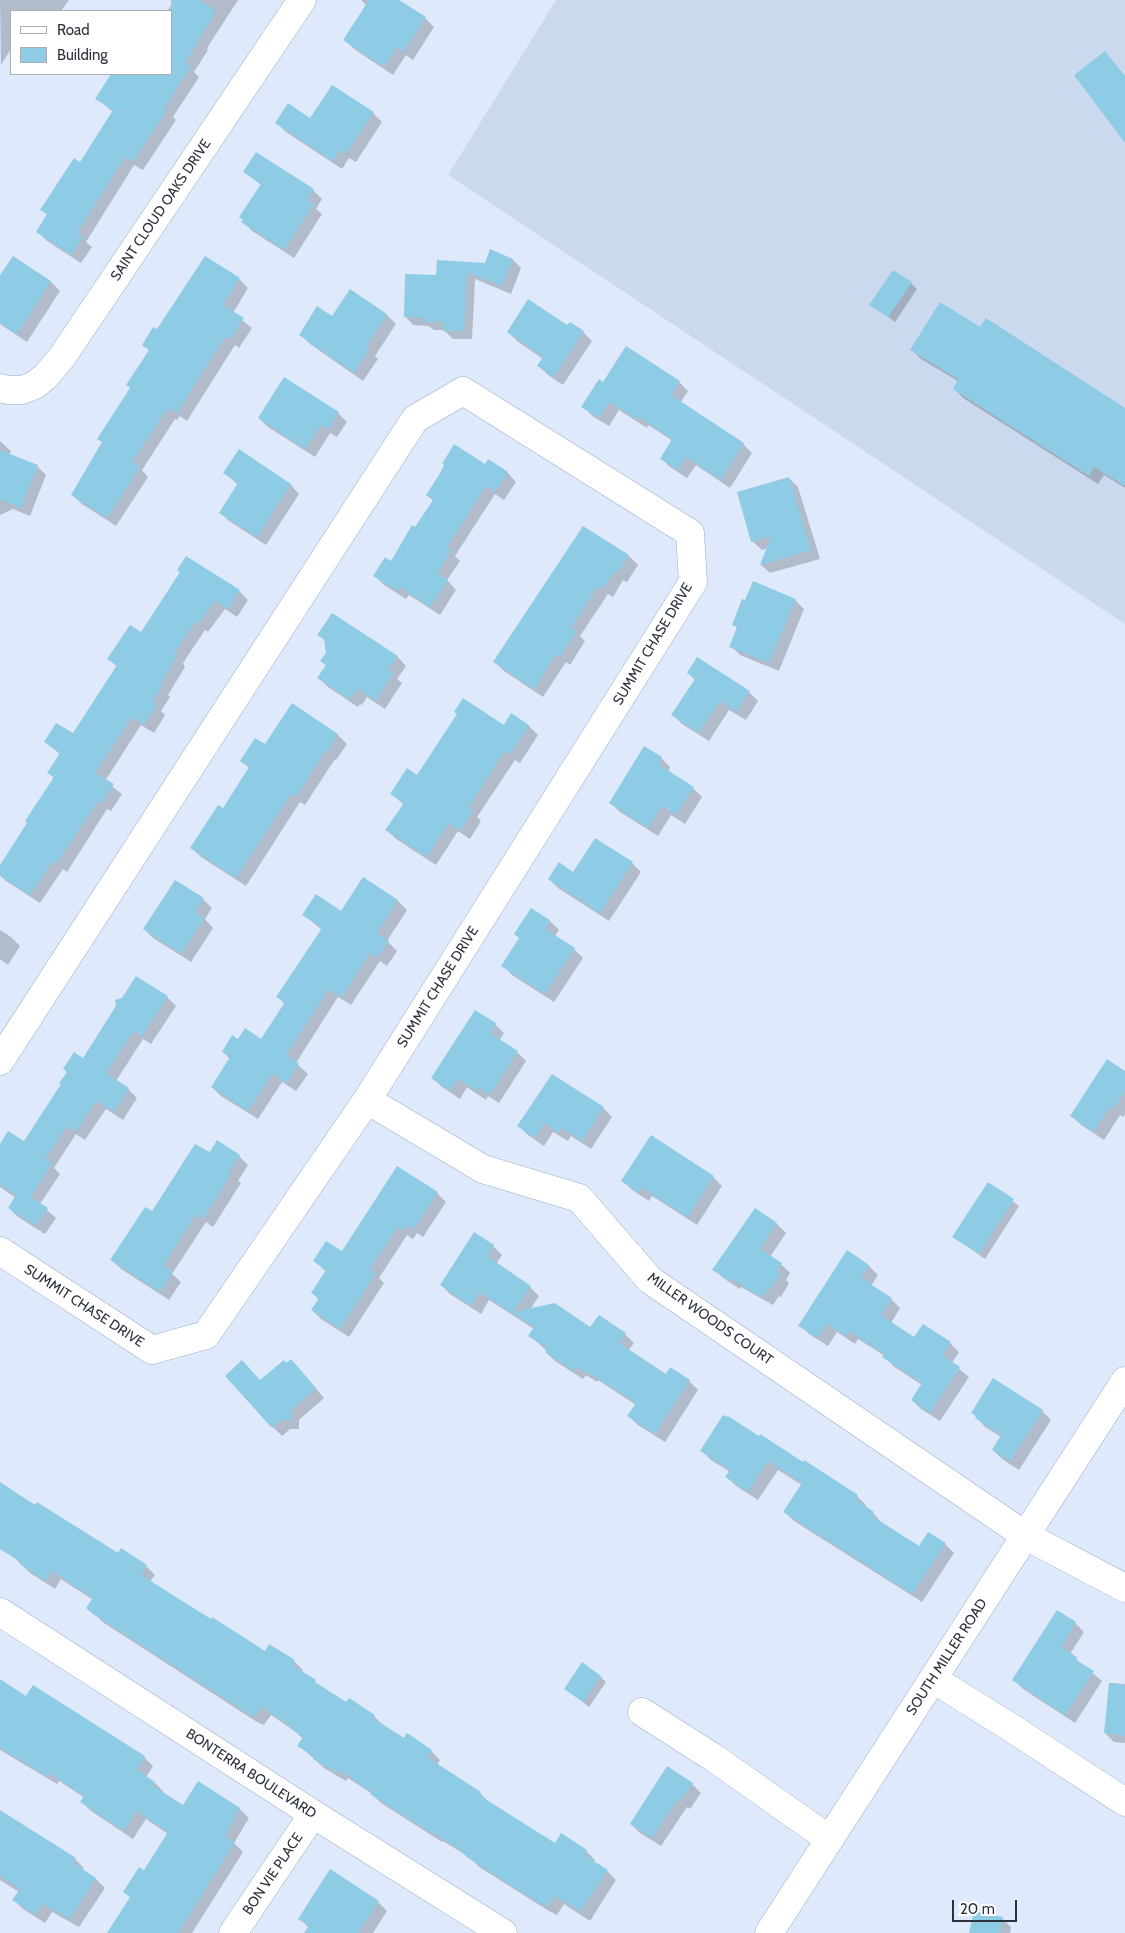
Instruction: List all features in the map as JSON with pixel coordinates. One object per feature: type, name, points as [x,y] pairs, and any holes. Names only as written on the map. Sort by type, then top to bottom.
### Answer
[{"type":"street","name":"SAINT CLOUD OAKS DRIVE","points":[[0,388],[22,390],[36,385],[62,357],[302,0]]},
{"type":"street","name":"SUMMIT CHASE DRIVE","points":[[0,1061],[415,419],[462,391],[690,533],[693,582],[367,1100],[206,1335],[152,1350],[0,1251]]},
{"type":"street","name":"MILLER WOODS COURT","points":[[367,1100],[483,1169],[579,1198],[650,1280],[1026,1536],[1125,1588]]},
{"type":"street","name":"SOUTH MILLER ROAD","points":[[769,1933],[1125,1382]]},
{"type":"street","name":"BONTERRA BOULEVARD","points":[[0,1612],[313,1814],[503,1933]]},
{"type":"street","points":[[933,1679],[1125,1802]]},
{"type":"street","points":[[642,1712],[706,1753],[829,1839]]},
{"type":"street","name":"BON VIE PLACE","points":[[233,1933],[313,1814]]},
{"type":"shaded area","points":[[556,0],[1125,0],[1125,624],[448,175]]},
{"type":"building","points":[[171,0],[200,0],[216,11],[185,63],[191,67],[164,108],[167,110],[133,162],[125,157],[77,233],[83,237],[71,255],[36,232],[47,214],[40,210],[74,158],[80,162],[113,110],[95,99],[110,75],[172,75]]},
{"type":"building","points":[[369,0],[399,0],[426,17],[403,52],[397,47],[384,67],[343,40]]},
{"type":"building","points":[[1105,51],[1125,76],[1125,143],[1074,75]]},
{"type":"building","points":[[332,85],[374,112],[346,154],[340,150],[333,161],[275,123],[288,103],[310,118]]},
{"type":"building","points":[[256,152],[314,189],[307,200],[314,204],[284,250],[241,222],[243,220],[239,217],[261,184],[243,172]]},
{"type":"building","points":[[490,249],[513,259],[502,286],[467,272],[464,331],[443,331],[444,322],[424,322],[424,318],[404,317],[405,274],[436,275],[437,260],[485,263]]},
{"type":"building","points":[[13,256],[51,281],[17,334],[0,323],[0,275]]},
{"type":"building","points":[[205,256],[240,278],[223,305],[244,318],[230,340],[225,337],[177,413],[170,408],[168,412],[166,411],[132,462],[140,467],[107,518],[71,495],[102,442],[97,439],[130,388],[126,385],[149,350],[142,345],[153,327],[157,329]]},
{"type":"building","points":[[893,270],[912,282],[888,317],[869,305]]},
{"type":"building","points":[[350,289],[387,314],[366,347],[369,349],[354,373],[299,335],[317,306],[332,316]]},
{"type":"building","points":[[528,299],[567,325],[570,322],[584,331],[554,377],[537,366],[543,357],[507,332]]},
{"type":"building","points":[[940,302],[980,327],[986,318],[1125,408],[1125,486],[1094,467],[1089,476],[953,389],[958,379],[910,350]]},
{"type":"building","points":[[626,346],[680,381],[671,395],[744,443],[721,480],[686,457],[678,470],[660,459],[672,439],[639,417],[637,420],[610,402],[599,418],[581,407],[599,379],[603,382]]},
{"type":"building","points":[[284,377],[339,412],[328,429],[321,425],[305,449],[258,418]]},
{"type":"building","points":[[454,444],[485,464],[488,459],[508,472],[495,492],[486,486],[447,547],[451,551],[437,573],[448,580],[430,607],[400,587],[397,591],[373,576],[385,557],[391,561],[412,525],[415,527],[433,500],[426,495],[439,475],[444,465],[442,464]]},
{"type":"building","points":[[239,449],[291,484],[257,537],[219,513],[238,483],[223,473]]},
{"type":"building","points":[[0,450],[38,465],[21,508],[0,500]]},
{"type":"building","points":[[789,477],[811,550],[760,565],[771,536],[751,542],[737,492]]},
{"type":"building","points":[[583,526],[629,555],[617,574],[614,572],[603,589],[598,586],[571,628],[577,631],[560,657],[556,654],[534,689],[493,662]]},
{"type":"building","points":[[186,556],[240,590],[228,609],[215,601],[198,624],[195,622],[174,653],[176,657],[160,685],[162,687],[152,702],[157,705],[144,725],[132,717],[95,773],[114,784],[101,803],[98,801],[57,863],[53,861],[30,895],[0,876],[0,865],[27,823],[25,821],[54,777],[47,773],[60,753],[44,742],[56,723],[73,733],[117,665],[107,659],[130,625],[141,632],[180,572],[177,570]]},
{"type":"building","points":[[753,581],[796,599],[769,663],[729,647],[737,627],[732,625],[742,599],[745,600]]},
{"type":"building","points":[[332,613],[398,656],[388,670],[393,673],[376,701],[358,689],[349,699],[317,678],[326,665],[320,661],[326,653],[324,639],[317,635]]},
{"type":"building","points":[[697,657],[750,691],[736,712],[720,701],[699,733],[671,715],[695,679],[687,673]]},
{"type":"building","points":[[463,698],[504,725],[511,713],[529,725],[510,755],[505,751],[468,808],[473,811],[460,831],[449,823],[427,857],[385,830],[404,803],[390,794],[407,768],[417,775],[457,714],[454,712]]},
{"type":"building","points":[[292,703],[338,734],[296,797],[291,794],[236,878],[190,848],[218,805],[223,808],[249,767],[240,761],[255,738],[265,744]]},
{"type":"building","points":[[644,746],[662,757],[658,764],[694,787],[676,815],[662,806],[648,828],[609,803]]},
{"type":"building","points":[[595,838],[633,862],[600,913],[548,879],[559,862],[573,872]]},
{"type":"building","points":[[363,877],[398,900],[377,933],[389,941],[377,958],[370,953],[342,997],[329,989],[286,1055],[299,1064],[287,1083],[272,1074],[248,1111],[211,1087],[230,1057],[222,1052],[232,1035],[238,1039],[245,1028],[261,1039],[285,1002],[276,997],[322,928],[302,915],[316,894],[341,911]]},
{"type":"building","points":[[175,880],[204,898],[195,912],[205,918],[181,954],[143,929]]},
{"type":"building","points":[[531,908],[550,920],[545,929],[575,948],[545,994],[501,966],[519,938],[514,934]]},
{"type":"building","points":[[136,976],[168,996],[142,1036],[134,1031],[106,1073],[129,1088],[114,1112],[96,1101],[76,1132],[67,1126],[45,1159],[52,1164],[30,1197],[48,1208],[36,1226],[8,1208],[16,1195],[0,1185],[0,1144],[8,1131],[24,1141],[61,1084],[59,1083],[67,1072],[63,1069],[74,1052],[83,1058],[116,1006],[115,1000],[122,998]]},
{"type":"building","points":[[475,1010],[496,1023],[490,1033],[518,1051],[490,1095],[479,1088],[477,1091],[458,1079],[450,1091],[431,1078]]},
{"type":"building","points":[[1107,1059],[1125,1071],[1125,1091],[1114,1109],[1110,1106],[1094,1132],[1070,1116]]},
{"type":"building","points":[[552,1074],[604,1107],[582,1141],[562,1128],[559,1133],[544,1123],[535,1138],[517,1126]]},
{"type":"building","points":[[651,1135],[714,1176],[688,1217],[642,1188],[639,1193],[621,1181]]},
{"type":"building","points":[[217,1140],[240,1155],[229,1171],[232,1173],[203,1219],[196,1214],[163,1266],[173,1272],[160,1292],[110,1260],[145,1207],[152,1211],[195,1144],[210,1152]]},
{"type":"building","points":[[397,1166],[438,1192],[414,1229],[408,1225],[404,1231],[398,1227],[370,1269],[376,1273],[340,1329],[311,1310],[319,1298],[311,1293],[326,1270],[313,1261],[326,1241],[342,1251]]},
{"type":"building","points":[[988,1182],[1014,1199],[979,1254],[952,1237]]},
{"type":"building","points":[[755,1208],[777,1223],[760,1249],[782,1263],[777,1271],[781,1273],[771,1289],[769,1288],[763,1297],[712,1270]]},
{"type":"building","points":[[474,1232],[494,1245],[487,1256],[531,1286],[513,1312],[555,1303],[590,1327],[599,1315],[626,1333],[619,1343],[666,1374],[670,1367],[690,1380],[655,1434],[627,1416],[636,1403],[588,1372],[587,1374],[576,1367],[574,1371],[545,1352],[547,1348],[528,1336],[534,1327],[479,1292],[471,1306],[440,1285]]},
{"type":"building","points":[[847,1250],[869,1265],[861,1278],[892,1298],[881,1315],[914,1337],[923,1324],[951,1342],[942,1355],[960,1367],[930,1413],[911,1400],[922,1383],[882,1357],[884,1354],[849,1331],[845,1336],[827,1324],[818,1338],[798,1326]]},
{"type":"building","points":[[291,1359],[316,1388],[291,1411],[291,1420],[281,1420],[272,1428],[225,1376],[242,1360],[260,1380],[284,1360],[286,1363]]},
{"type":"building","points":[[993,1378],[1043,1410],[1010,1461],[992,1450],[1001,1435],[975,1418],[976,1416],[971,1413]]},
{"type":"building","points":[[723,1415],[728,1416],[759,1436],[760,1434],[803,1462],[804,1460],[858,1495],[855,1499],[874,1512],[872,1516],[919,1546],[928,1532],[946,1543],[912,1594],[783,1512],[802,1483],[768,1461],[748,1492],[725,1477],[730,1470],[700,1451]]},
{"type":"building","points":[[0,1482],[35,1505],[37,1502],[118,1553],[121,1548],[147,1565],[141,1575],[211,1619],[212,1617],[265,1651],[269,1644],[295,1660],[292,1665],[316,1680],[315,1682],[346,1702],[349,1698],[375,1715],[373,1718],[404,1738],[407,1733],[432,1750],[427,1757],[481,1792],[479,1795],[555,1843],[561,1833],[587,1850],[584,1855],[608,1870],[581,1911],[554,1896],[547,1907],[539,1903],[468,1858],[434,1833],[370,1794],[372,1792],[339,1770],[337,1773],[313,1759],[315,1757],[297,1746],[303,1737],[294,1731],[295,1729],[261,1707],[255,1717],[247,1713],[93,1614],[86,1608],[93,1598],[52,1571],[45,1581],[20,1564],[21,1562],[0,1549]]},
{"type":"building","points":[[1057,1610],[1076,1622],[1061,1647],[1077,1657],[1076,1660],[1094,1671],[1065,1715],[1012,1680]]},
{"type":"building","points":[[582,1662],[601,1676],[583,1702],[564,1689]]},
{"type":"building","points":[[0,1679],[26,1696],[33,1685],[145,1756],[137,1770],[155,1782],[153,1786],[183,1805],[198,1781],[240,1808],[225,1836],[235,1842],[178,1933],[107,1933],[130,1897],[123,1892],[139,1867],[144,1870],[168,1832],[136,1811],[124,1831],[80,1802],[84,1796],[49,1773],[47,1776],[0,1748]]},
{"type":"building","points":[[1109,1683],[1125,1685],[1125,1736],[1104,1733]]},
{"type":"building","points":[[667,1766],[693,1783],[681,1801],[678,1799],[652,1838],[630,1824]]},
{"type":"building","points":[[0,1810],[76,1858],[73,1863],[96,1878],[70,1919],[42,1904],[36,1915],[12,1900],[20,1889],[0,1876]]},
{"type":"building","points":[[330,1869],[379,1901],[358,1933],[305,1933],[309,1926],[298,1919]]},
{"type":"building","points":[[974,1911],[1003,1917],[1000,1933],[969,1933]]}]
